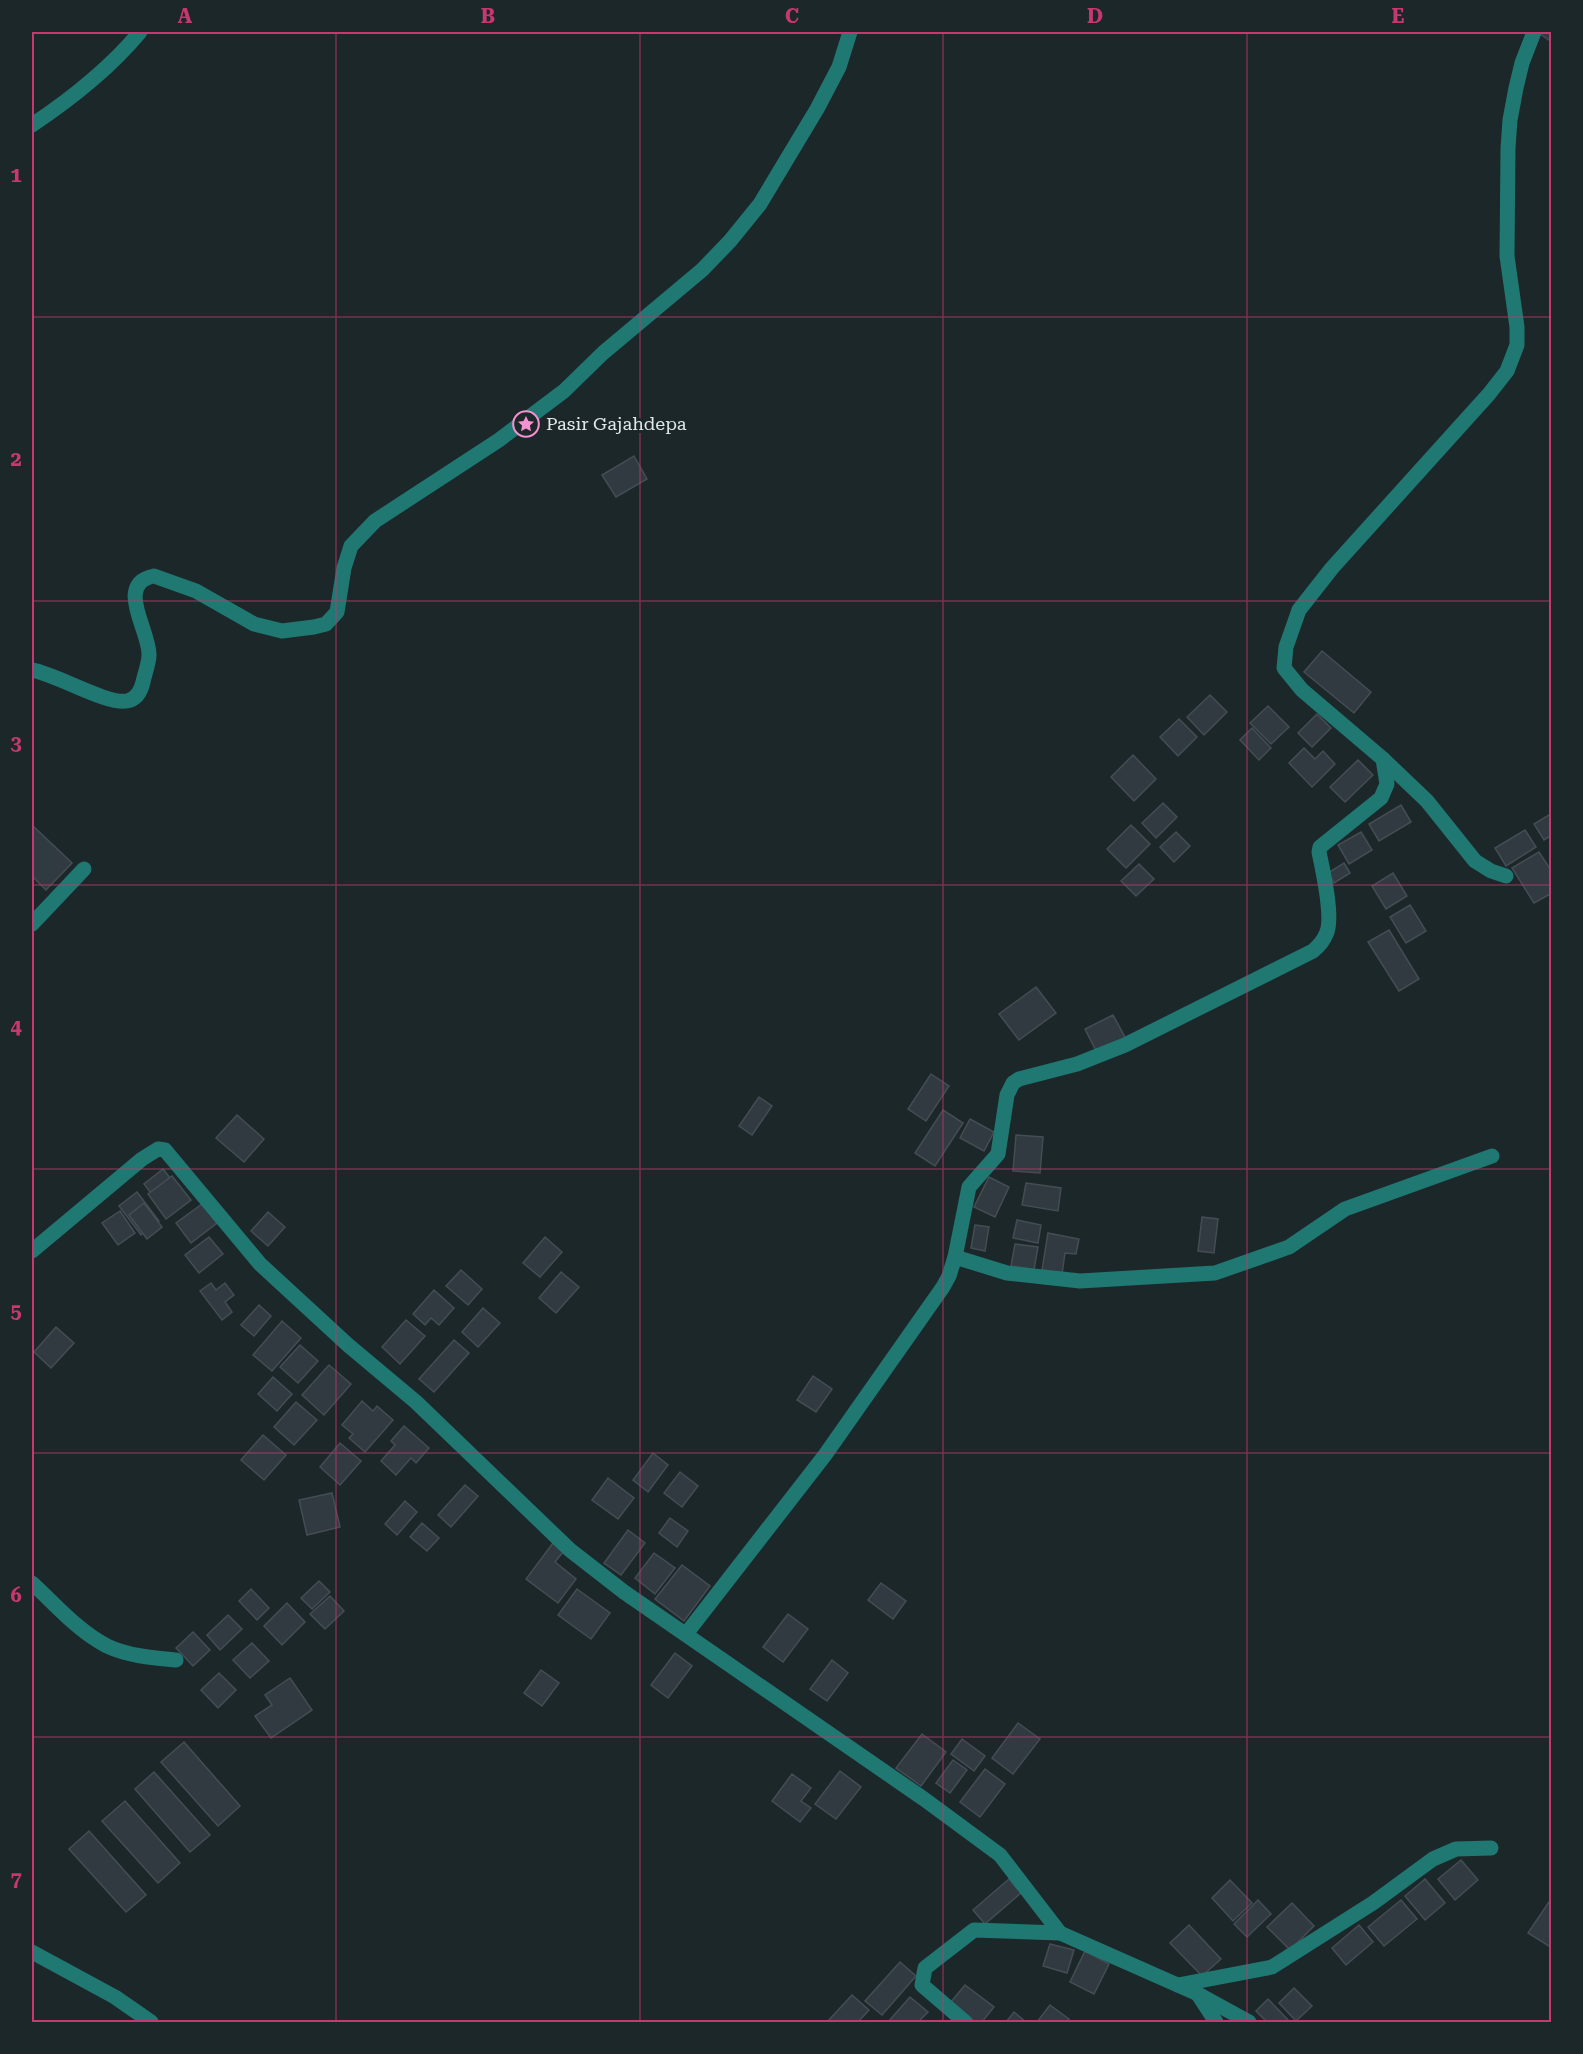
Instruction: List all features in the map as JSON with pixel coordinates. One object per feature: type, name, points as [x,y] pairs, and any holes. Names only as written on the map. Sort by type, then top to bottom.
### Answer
[{"type":"street","points":[[32,125],[58,108],[122,53],[140,32]]},
{"type":"street","points":[[32,670],[45,672],[112,699],[125,702],[134,699],[141,691],[150,655],[135,604],[134,592],[139,583],[154,576],[196,591],[254,624],[282,631],[326,624],[337,612],[344,568],[351,546],[375,521],[499,440],[564,391],[603,353],[702,270],[730,241],[760,204],[817,109],[839,67],[850,32]]},
{"type":"street","points":[[1506,876],[1491,871],[1475,861],[1426,801],[1383,759],[1302,690],[1284,668],[1286,647],[1299,610],[1326,576],[1507,371],[1517,345],[1517,327],[1507,256],[1509,130],[1520,71],[1534,32]]},
{"type":"street","points":[[686,1634],[825,1455],[943,1287],[955,1257],[968,1191],[998,1154],[1006,1095],[1013,1083],[1019,1079],[1100,1056],[1125,1045],[1318,947],[1324,939],[1329,923],[1320,847],[1381,798],[1386,784],[1383,759]]},
{"type":"street","points":[[32,924],[84,869]]},
{"type":"street","points":[[32,1251],[142,1159],[158,1149],[165,1150],[260,1264],[348,1345],[416,1402],[570,1550],[624,1592],[972,1833],[1000,1855],[1060,1933]]},
{"type":"street","points":[[955,1257],[1007,1273],[1080,1281],[1215,1273],[1289,1247],[1345,1209],[1492,1156]]},
{"type":"street","points":[[32,1584],[80,1629],[109,1647],[146,1657],[176,1660]]},
{"type":"street","points":[[1178,1984],[1272,1967],[1372,1903],[1433,1859],[1456,1849],[1491,1848]]},
{"type":"street","points":[[965,2022],[922,1985],[925,1968],[974,1930],[1060,1933],[1178,1984],[1249,2022]]},
{"type":"street","points":[[32,1952],[115,1997],[151,2022]]},
{"type":"street","points":[[1198,1994],[1215,2022]]},
{"type":"building","points":[[1552,32],[1552,42],[1540,34]]},
{"type":"building","points":[[634,456],[647,479],[616,497],[602,475]]},
{"type":"building","points":[[1322,651],[1371,692],[1354,713],[1304,672]]},
{"type":"building","points":[[1210,695],[1227,712],[1204,735],[1187,717]]},
{"type":"building","points":[[1268,706],[1289,727],[1271,744],[1250,723]]},
{"type":"building","points":[[1317,714],[1331,728],[1312,747],[1298,733]]},
{"type":"building","points":[[1179,719],[1197,737],[1178,756],[1160,737]]},
{"type":"building","points":[[1252,728],[1271,748],[1259,760],[1240,740]]},
{"type":"building","points":[[1304,748],[1315,759],[1323,751],[1335,764],[1312,787],[1289,763]]},
{"type":"building","points":[[1133,755],[1156,779],[1134,801],[1111,777]]},
{"type":"building","points":[[1358,760],[1373,775],[1345,802],[1330,787]]},
{"type":"building","points":[[1163,803],[1177,817],[1156,838],[1142,823]]},
{"type":"building","points":[[1401,805],[1411,822],[1379,841],[1369,824]]},
{"type":"building","points":[[1552,813],[1552,835],[1544,840],[1534,824]]},
{"type":"building","points":[[32,825],[72,863],[46,890],[32,876]]},
{"type":"building","points":[[1131,825],[1150,844],[1126,868],[1107,849]]},
{"type":"building","points":[[1525,830],[1536,847],[1506,866],[1495,848]]},
{"type":"building","points":[[1176,832],[1190,846],[1174,862],[1160,847]]},
{"type":"building","points":[[1361,832],[1372,850],[1349,864],[1338,845]]},
{"type":"building","points":[[1539,852],[1552,872],[1552,893],[1534,903],[1512,868]]},
{"type":"building","points":[[1344,863],[1350,873],[1334,883],[1328,873]]},
{"type":"building","points":[[1139,864],[1154,879],[1136,896],[1121,881]]},
{"type":"building","points":[[1393,873],[1407,896],[1386,909],[1372,886]]},
{"type":"building","points":[[1410,905],[1426,931],[1406,943],[1390,917]]},
{"type":"building","points":[[1389,930],[1419,979],[1399,991],[1368,942]]},
{"type":"building","points":[[1036,987],[1056,1013],[1019,1040],[999,1014]]},
{"type":"building","points":[[1113,1015],[1126,1039],[1097,1053],[1085,1029]]},
{"type":"building","points":[[931,1074],[949,1086],[926,1121],[908,1109]]},
{"type":"building","points":[[759,1097],[772,1106],[752,1135],[739,1126]]},
{"type":"building","points":[[943,1110],[963,1123],[935,1166],[915,1153]]},
{"type":"building","points":[[237,1115],[264,1139],[244,1162],[216,1138]]},
{"type":"building","points":[[970,1119],[994,1132],[984,1151],[960,1138]]},
{"type":"building","points":[[1016,1135],[1043,1137],[1040,1173],[1013,1171]]},
{"type":"building","points":[[163,1169],[182,1193],[162,1208],[144,1184]]},
{"type":"building","points":[[172,1176],[191,1200],[166,1219],[148,1194]]},
{"type":"building","points":[[989,1177],[1009,1187],[995,1217],[974,1207]]},
{"type":"building","points":[[1026,1183],[1061,1188],[1058,1211],[1022,1205]]},
{"type":"building","points":[[137,1192],[159,1221],[141,1235],[119,1206]]},
{"type":"building","points":[[144,1203],[162,1227],[147,1239],[129,1215]]},
{"type":"building","points":[[202,1204],[217,1223],[191,1243],[176,1223]]},
{"type":"building","points":[[120,1211],[135,1233],[118,1245],[102,1223]]},
{"type":"building","points":[[268,1212],[285,1227],[268,1246],[251,1231]]},
{"type":"building","points":[[1202,1217],[1218,1219],[1214,1253],[1198,1251]]},
{"type":"building","points":[[1017,1220],[1041,1225],[1038,1243],[1013,1238]]},
{"type":"building","points":[[975,1225],[989,1227],[985,1251],[971,1248]]},
{"type":"building","points":[[1048,1233],[1079,1239],[1076,1254],[1065,1253],[1062,1274],[1042,1270]]},
{"type":"building","points":[[209,1237],[223,1254],[199,1273],[185,1255]]},
{"type":"building","points":[[545,1237],[562,1252],[540,1277],[523,1263]]},
{"type":"building","points":[[1015,1244],[1038,1247],[1034,1270],[1011,1266]]},
{"type":"building","points":[[461,1270],[482,1289],[468,1305],[446,1286]]},
{"type":"building","points":[[561,1272],[579,1287],[556,1313],[539,1298]]},
{"type":"building","points":[[211,1283],[216,1290],[225,1283],[234,1295],[225,1302],[232,1312],[222,1320],[200,1291]]},
{"type":"building","points":[[434,1290],[454,1308],[439,1325],[431,1318],[425,1325],[413,1314]]},
{"type":"building","points":[[259,1305],[271,1316],[254,1336],[241,1325]]},
{"type":"building","points":[[483,1308],[500,1323],[478,1347],[462,1332]]},
{"type":"building","points":[[406,1320],[425,1336],[400,1364],[382,1347]]},
{"type":"building","points":[[282,1321],[301,1338],[272,1371],[253,1355]]},
{"type":"building","points":[[56,1327],[74,1343],[51,1368],[34,1352]]},
{"type":"building","points":[[454,1340],[469,1353],[434,1392],[419,1379]]},
{"type":"building","points":[[300,1345],[318,1361],[298,1383],[280,1367]]},
{"type":"building","points":[[329,1365],[351,1384],[324,1415],[302,1395]]},
{"type":"building","points":[[813,1376],[832,1389],[816,1412],[797,1400]]},
{"type":"building","points":[[273,1377],[292,1394],[277,1411],[258,1394]]},
{"type":"building","points":[[362,1401],[373,1411],[377,1406],[393,1420],[365,1452],[349,1438],[353,1434],[342,1425]]},
{"type":"building","points":[[296,1402],[317,1420],[294,1445],[274,1427]]},
{"type":"building","points":[[404,1426],[429,1448],[416,1463],[411,1458],[396,1475],[381,1461],[395,1445],[391,1441]]},
{"type":"building","points":[[263,1435],[286,1455],[264,1480],[241,1460]]},
{"type":"building","points":[[340,1443],[361,1461],[340,1485],[320,1467]]},
{"type":"building","points":[[653,1453],[668,1465],[648,1492],[633,1480]]},
{"type":"building","points":[[680,1472],[698,1486],[682,1507],[664,1493]]},
{"type":"building","points":[[608,1478],[634,1498],[618,1519],[592,1500]]},
{"type":"building","points":[[465,1485],[478,1496],[451,1527],[438,1515]]},
{"type":"building","points":[[332,1493],[340,1527],[307,1535],[299,1500]]},
{"type":"building","points":[[405,1501],[417,1512],[397,1535],[385,1524]]},
{"type":"building","points":[[670,1518],[688,1531],[677,1547],[659,1533]]},
{"type":"building","points":[[422,1523],[439,1538],[427,1551],[410,1537]]},
{"type":"building","points":[[628,1530],[645,1543],[621,1575],[604,1563]]},
{"type":"building","points":[[553,1543],[564,1551],[555,1562],[576,1579],[558,1603],[526,1579]]},
{"type":"building","points":[[654,1553],[675,1568],[655,1594],[635,1578]]},
{"type":"building","points":[[682,1565],[710,1586],[684,1621],[655,1599]]},
{"type":"building","points":[[319,1581],[330,1592],[312,1609],[301,1598]]},
{"type":"building","points":[[881,1583],[906,1601],[893,1619],[868,1600]]},
{"type":"building","points":[[251,1589],[269,1608],[257,1620],[239,1601]]},
{"type":"building","points":[[577,1589],[610,1613],[591,1639],[558,1615]]},
{"type":"building","points":[[330,1596],[344,1611],[325,1629],[310,1614]]},
{"type":"building","points":[[287,1603],[305,1622],[282,1645],[264,1626]]},
{"type":"building","points":[[788,1614],[808,1629],[783,1662],[763,1647]]},
{"type":"building","points":[[228,1615],[242,1629],[220,1650],[207,1635]]},
{"type":"building","points":[[193,1632],[210,1650],[193,1666],[176,1648]]},
{"type":"building","points":[[252,1643],[269,1661],[250,1678],[233,1660]]},
{"type":"building","points":[[675,1653],[692,1666],[668,1698],[651,1685]]},
{"type":"building","points":[[832,1660],[848,1673],[827,1701],[810,1689]]},
{"type":"building","points":[[541,1670],[559,1683],[542,1706],[524,1693]]},
{"type":"building","points":[[219,1673],[236,1690],[218,1708],[201,1690]]},
{"type":"building","points":[[290,1678],[312,1710],[271,1738],[255,1716],[272,1705],[265,1695]]},
{"type":"building","points":[[1018,1723],[1040,1739],[1013,1774],[992,1758]]},
{"type":"building","points":[[922,1734],[946,1752],[921,1786],[896,1768]]},
{"type":"building","points":[[962,1739],[985,1756],[974,1771],[951,1754]]},
{"type":"building","points":[[184,1742],[240,1806],[218,1826],[161,1762]]},
{"type":"building","points":[[953,1760],[967,1770],[950,1793],[936,1783]]},
{"type":"building","points":[[985,1769],[1005,1784],[980,1817],[960,1802]]},
{"type":"building","points":[[840,1771],[861,1787],[836,1819],[815,1804]]},
{"type":"building","points":[[154,1772],[210,1835],[190,1852],[135,1789]]},
{"type":"building","points":[[792,1774],[811,1788],[801,1801],[811,1808],[800,1822],[772,1801]]},
{"type":"building","points":[[125,1801],[180,1863],[158,1883],[102,1821]]},
{"type":"building","points":[[89,1831],[146,1895],[126,1912],[69,1849]]},
{"type":"building","points":[[1461,1860],[1478,1880],[1455,1900],[1438,1879]]},
{"type":"building","points":[[1009,1879],[1021,1893],[985,1924],[973,1910]]},
{"type":"building","points":[[1425,1879],[1445,1903],[1425,1920],[1405,1896]]},
{"type":"building","points":[[1230,1880],[1252,1903],[1233,1921],[1212,1898]]},
{"type":"building","points":[[1552,1899],[1552,1948],[1528,1933]]},
{"type":"building","points":[[1258,1900],[1271,1914],[1247,1937],[1234,1924]]},
{"type":"building","points":[[1401,1900],[1417,1919],[1384,1946],[1368,1927]]},
{"type":"building","points":[[1292,1903],[1314,1926],[1290,1950],[1267,1927]]},
{"type":"building","points":[[1189,1925],[1221,1959],[1202,1976],[1170,1943]]},
{"type":"building","points":[[1359,1925],[1373,1942],[1346,1965],[1332,1948]]},
{"type":"building","points":[[1050,1944],[1074,1950],[1067,1973],[1043,1966]]},
{"type":"building","points":[[1085,1951],[1109,1964],[1094,1994],[1070,1982]]},
{"type":"building","points":[[900,1962],[916,1976],[882,2015],[865,2001]]},
{"type":"building","points":[[965,1985],[994,2007],[982,2022],[976,2022],[950,2003]]},
{"type":"building","points":[[1294,1988],[1312,2006],[1296,2021],[1279,2003]]},
{"type":"building","points":[[852,1995],[869,2010],[858,2022],[827,2022]]},
{"type":"building","points":[[910,1997],[928,2012],[918,2022],[888,2022]]},
{"type":"building","points":[[1268,1999],[1290,2022],[1267,2022],[1256,2011]]},
{"type":"building","points":[[1050,2005],[1069,2019],[1066,2022],[1037,2022]]},
{"type":"building","points":[[1014,2012],[1026,2022],[1006,2022]]},
{"type":"place","name":"Pasir Gajahdepa","points":[[526,424]]}]
